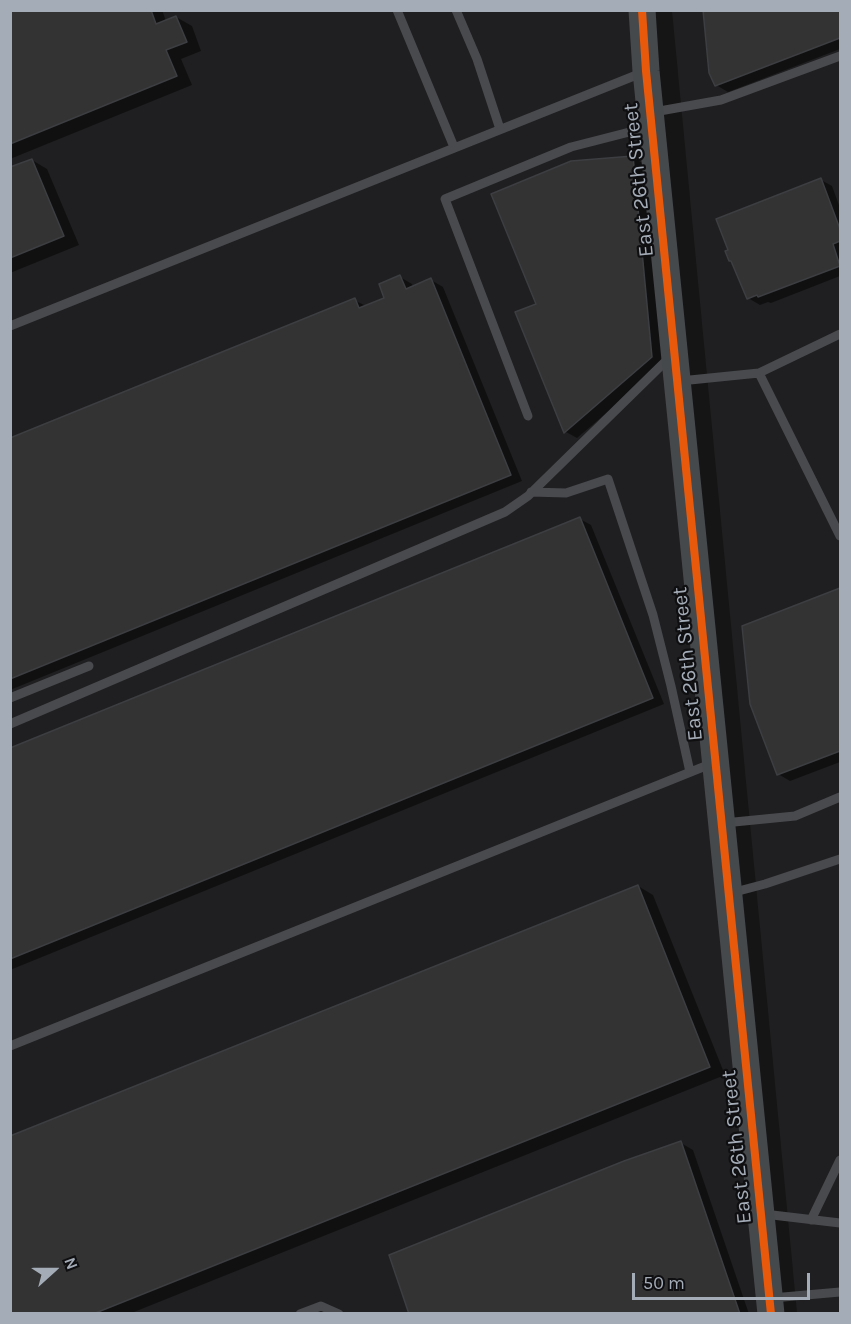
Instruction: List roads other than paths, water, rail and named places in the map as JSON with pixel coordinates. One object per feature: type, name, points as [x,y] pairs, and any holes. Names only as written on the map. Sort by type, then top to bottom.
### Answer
[{"type":"street","name":"East 26th Street","points":[[642,10],[646,71],[771,1306]]},
{"type":"lane","points":[[397,10],[454,147]]},
{"type":"lane","points":[[456,10],[477,59],[500,129]]},
{"type":"lane","points":[[528,416],[445,199],[571,147],[651,119],[721,100],[840,56]]},
{"type":"lane","points":[[10,326],[646,71]]},
{"type":"lane","points":[[677,381],[759,373],[840,334]]},
{"type":"lane","points":[[10,724],[505,512],[531,492],[674,352]]},
{"type":"lane","points":[[759,373],[840,536]]},
{"type":"lane","points":[[531,492],[566,493],[608,478],[653,615],[672,686],[690,772]]},
{"type":"lane","points":[[10,698],[89,666]]},
{"type":"lane","points":[[10,1046],[716,762]]},
{"type":"lane","points":[[722,824],[795,816],[840,797]]},
{"type":"lane","points":[[729,893],[765,884],[840,859]]},
{"type":"lane","points":[[811,1220],[840,1160]]},
{"type":"lane","points":[[761,1214],[840,1223]]},
{"type":"lane","points":[[771,1306],[840,1292]]},
{"type":"lane","points":[[300,1314],[321,1306],[339,1314]]}]
